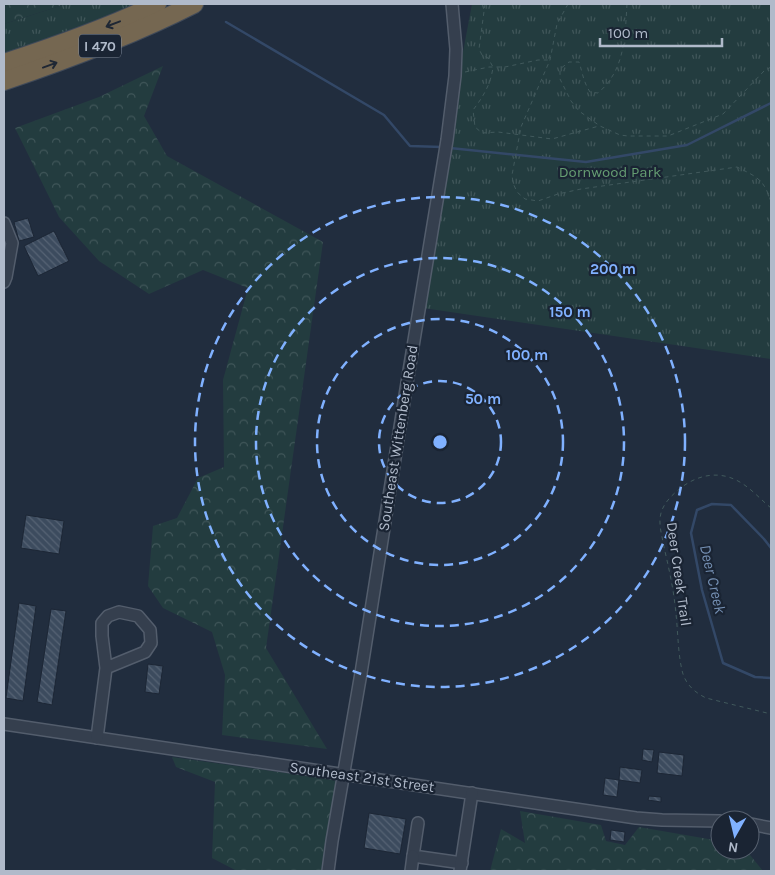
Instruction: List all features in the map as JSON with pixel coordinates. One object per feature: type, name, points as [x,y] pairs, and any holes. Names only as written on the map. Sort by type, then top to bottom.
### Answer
[{"type":"highway","name":"I 470","points":[[4,64],[122,20],[157,4]]},
{"type":"highway","name":"I 470","points":[[4,81],[123,38],[194,4]]},
{"type":"street","name":"Southeast Wittenberg Road","points":[[328,871],[447,140],[455,76],[456,49],[452,4]]},
{"type":"street","points":[[4,223],[12,243],[4,282]]},
{"type":"street","points":[[97,738],[106,668],[102,623],[108,616],[119,612],[138,616],[150,630],[152,642],[146,652],[106,668]]},
{"type":"street","name":"Southeast 21st Street","points":[[4,724],[636,818],[710,821]]},
{"type":"street","points":[[414,856],[461,867],[472,793]]},
{"type":"street","points":[[411,871],[418,823]]},
{"type":"path","points":[[485,4],[479,49],[482,55],[488,58],[493,67],[492,78],[488,88],[473,110],[475,127],[482,132],[498,132],[552,139],[600,126]]},
{"type":"path","points":[[568,4],[557,24],[550,60],[521,127],[512,175],[517,192],[525,199],[538,201],[581,189],[737,167],[754,175],[765,185],[771,202]]},
{"type":"path","points":[[627,4],[624,46],[619,62],[607,86],[598,93],[590,92],[585,84],[579,62],[568,62],[560,69],[560,79],[578,111],[600,126],[620,135],[668,136],[723,114],[771,67]]},
{"type":"path","points":[[455,76],[468,71],[505,67],[538,60],[550,60]]},
{"type":"path","name":"Deer Creek Trail","points":[[771,508],[737,480],[723,475],[708,475],[694,479],[675,492],[666,502],[661,512],[660,525],[672,580],[681,660],[684,675],[690,686],[698,694],[706,698],[771,714]]},
{"type":"green space","points":[[4,4],[66,4],[4,24]]},
{"type":"green space","points":[[66,4],[134,4],[4,54],[4,24]]},
{"type":"green space","name":"Dornwood Park","points":[[472,4],[771,4],[771,359],[423,308],[459,93],[460,68]]},
{"type":"green space","points":[[163,66],[144,116],[167,156],[323,242],[266,648],[327,749],[222,735],[225,675],[212,632],[163,608],[148,586],[153,526],[177,518],[198,478],[224,467],[223,380],[248,288],[203,270],[149,294],[99,261],[59,217],[15,128],[99,97]]},
{"type":"green space","points":[[172,757],[336,780],[321,871],[237,871],[212,858],[215,782],[176,767]]},
{"type":"green space","points":[[520,811],[601,825],[606,841],[625,845],[639,827],[710,839],[710,860],[754,860],[763,871],[490,871],[501,829],[525,843]]},
{"type":"building","points":[[28,218],[34,237],[19,241],[14,222]]},
{"type":"building","points":[[54,231],[69,261],[38,276],[24,246]]},
{"type":"building","points":[[26,515],[64,521],[59,554],[21,548]]},
{"type":"building","points":[[19,603],[36,606],[23,701],[6,698]]},
{"type":"building","points":[[51,609],[66,611],[52,705],[37,702]]},
{"type":"building","points":[[148,664],[163,666],[159,694],[145,692]]},
{"type":"building","points":[[643,749],[654,750],[652,762],[642,760]]},
{"type":"building","points":[[659,752],[684,755],[682,776],[657,773]]},
{"type":"building","points":[[620,767],[642,770],[640,783],[619,780]]},
{"type":"building","points":[[605,778],[619,780],[617,797],[603,795]]},
{"type":"building","points":[[649,796],[661,797],[661,802],[648,800]]},
{"type":"building","points":[[369,813],[406,819],[400,854],[364,848]]},
{"type":"building","points":[[611,830],[625,832],[624,842],[610,840]]},
{"type":"waterway","points":[[226,22],[384,115],[410,146],[442,147]]},
{"type":"waterway","points":[[450,148],[586,162],[687,145],[771,103]]},
{"type":"waterway","name":"Deer Creek","points":[[771,548],[731,505],[712,504],[697,510],[691,533],[702,590],[723,663],[755,677],[771,678]]}]
